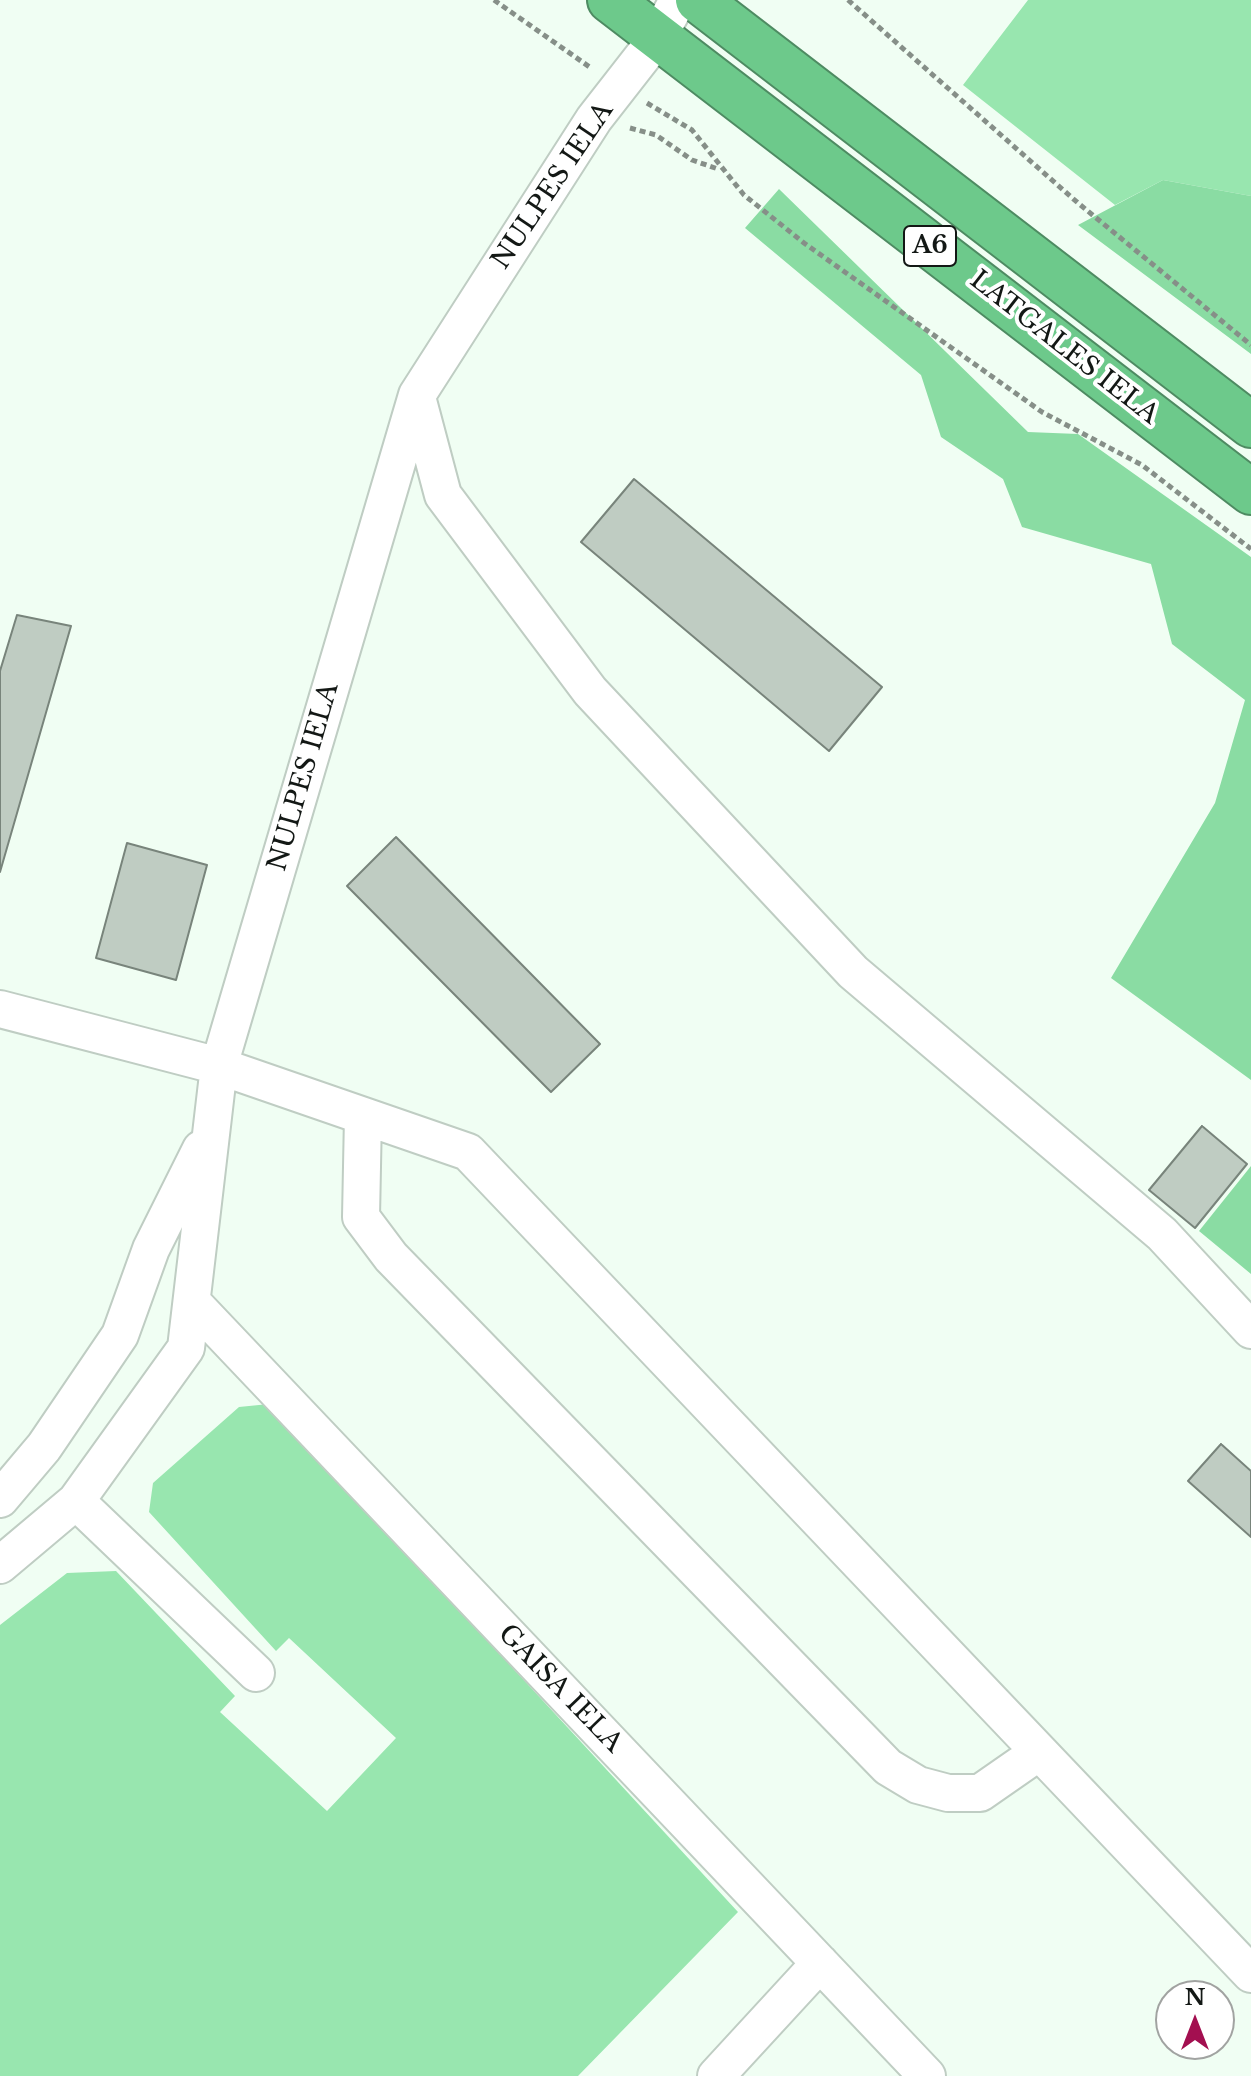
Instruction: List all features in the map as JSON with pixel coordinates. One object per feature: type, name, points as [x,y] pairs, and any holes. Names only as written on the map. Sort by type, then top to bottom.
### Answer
[{"type":"highway","name":"LATGALES IELA","points":[[610,0],[668,18],[1251,492]]},
{"type":"highway","name":"LATGALES IELA","points":[[698,0],[1251,425]]},
{"type":"street","name":"NULPES IELA","points":[[0,1565],[76,1501],[186,1348],[219,1066],[417,395],[594,119],[622,86],[668,18]]},
{"type":"street","points":[[417,395],[443,495],[590,691],[853,972],[1162,1234],[1251,1330]]},
{"type":"street","points":[[0,1009],[219,1066],[468,1152],[1251,1974]]},
{"type":"street","points":[[363,1116],[361,1217],[391,1257],[888,1767],[933,1789],[980,1793],[1039,1752]]},
{"type":"street","points":[[0,1499],[44,1447],[120,1335],[151,1249],[213,1126]]},
{"type":"street","name":"GAISA IELA","points":[[193,1303],[927,2076]]},
{"type":"street","points":[[76,1501],[256,1673]]},
{"type":"street","points":[[716,2076],[820,1963]]},
{"type":"path","points":[[494,0],[575,59],[692,130],[720,170],[744,195],[854,279],[1042,412],[1142,465],[1251,549]]},
{"type":"path","points":[[848,0],[1078,203],[1251,345]]},
{"type":"path","points":[[594,119],[656,135],[692,160],[720,170]]},
{"type":"green space","points":[[1028,0],[1251,0],[1251,196],[1163,180],[1115,205],[963,85]]},
{"type":"green space","points":[[1163,180],[1251,196],[1251,354],[1078,225]]},
{"type":"green space","points":[[779,189],[1028,432],[1078,434],[1251,557],[1251,1080],[1111,978],[1215,803],[1245,700],[1172,644],[1151,564],[1022,527],[1003,479],[941,437],[921,375],[745,228]]},
{"type":"green space","points":[[1251,1166],[1251,1274],[1199,1231]]},
{"type":"green space","points":[[269,1404],[738,1912],[578,2076],[0,2076],[0,1625],[67,1573],[116,1571],[235,1696],[220,1712],[327,1811],[396,1738],[289,1638],[276,1651],[149,1512],[153,1483],[239,1407]]},
{"type":"building","points":[[634,479],[882,687],[829,751],[581,542]]},
{"type":"building","points":[[17,615],[71,626],[0,872],[0,671]]},
{"type":"building","points":[[396,837],[600,1044],[551,1092],[347,886]]},
{"type":"building","points":[[127,843],[207,865],[176,980],[96,958]]},
{"type":"building","points":[[1202,1126],[1247,1164],[1195,1228],[1149,1190]]},
{"type":"building","points":[[1221,1444],[1251,1471],[1251,1537],[1188,1481]]}]
